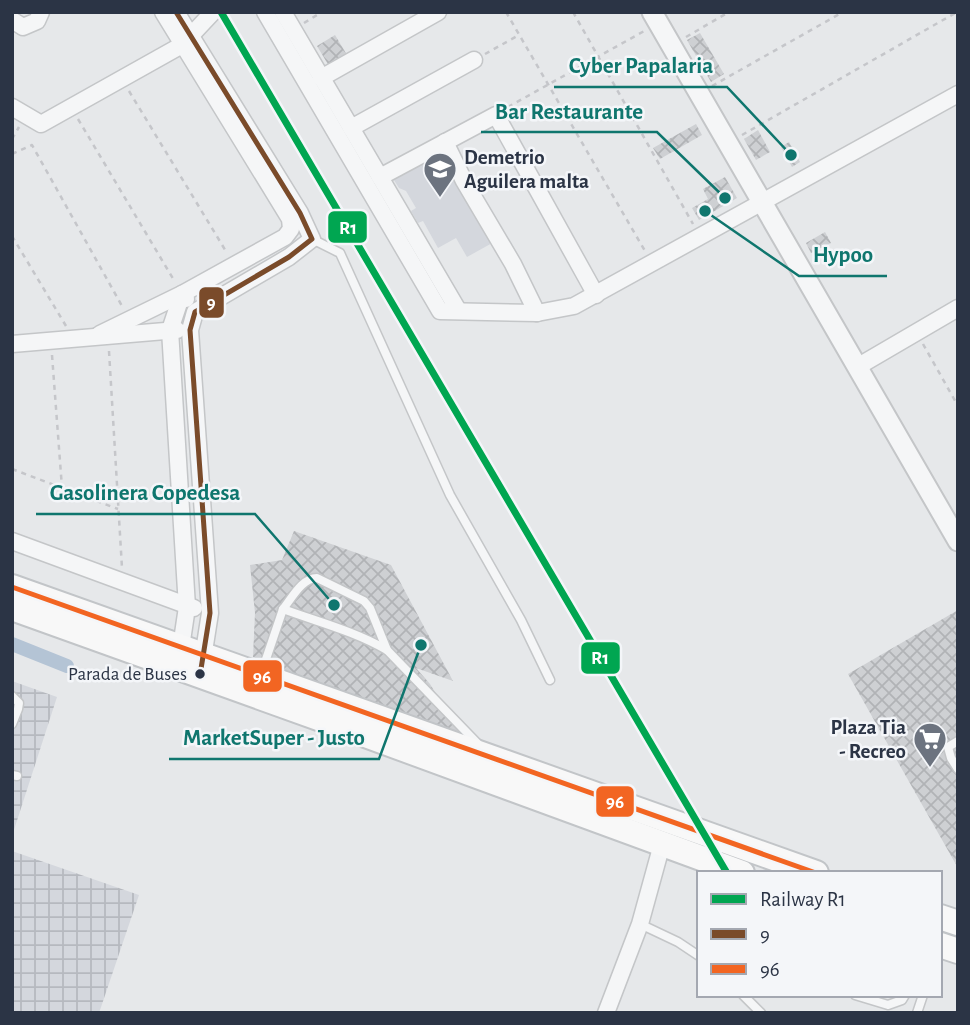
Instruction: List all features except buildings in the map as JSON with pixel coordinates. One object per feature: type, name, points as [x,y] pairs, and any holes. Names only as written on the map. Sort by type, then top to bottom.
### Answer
[{"type":"main road","points":[[12,587],[191,661],[736,871]]},
{"type":"main road","points":[[12,608],[191,661],[260,675],[810,871]]},
{"type":"street","points":[[12,20],[23,27],[37,21],[41,12]]},
{"type":"street","points":[[163,12],[186,41],[300,213],[313,239],[289,257],[195,312],[190,330],[210,613],[191,661]]},
{"type":"street","points":[[101,337],[285,237],[291,229],[290,219],[186,41],[176,12]]},
{"type":"street","points":[[12,107],[41,124],[186,41],[213,12]]},
{"type":"street","points":[[265,12],[440,310],[537,313],[574,306],[958,94]]},
{"type":"street","points":[[282,12],[458,310]]},
{"type":"street","points":[[321,78],[438,12]]},
{"type":"street","points":[[655,18],[958,541]]},
{"type":"street","points":[[351,128],[474,60]]},
{"type":"street","points":[[380,177],[496,115],[596,295]]},
{"type":"street","points":[[445,142],[537,313]]},
{"type":"street","points":[[182,295],[195,312]]},
{"type":"street","points":[[182,295],[170,330],[191,661]]},
{"type":"street","points":[[857,367],[958,308]]},
{"type":"street","points":[[12,344],[190,330]]},
{"type":"street","points":[[12,541],[187,607],[210,613]]},
{"type":"street","points":[[606,1013],[640,924],[662,844]]},
{"type":"lane","points":[[313,239],[340,253],[450,495],[521,620],[550,680]]},
{"type":"lane","points":[[260,675],[283,609],[311,578],[317,578],[364,601],[370,608],[387,650]]},
{"type":"lane","points":[[283,609],[369,639],[387,650],[489,757]]},
{"type":"lane","points":[[12,696],[19,703],[12,724]]},
{"type":"lane","points":[[958,741],[948,747],[958,769]]},
{"type":"lane","points":[[640,924],[678,942],[697,955]]},
{"type":"lane","points":[[745,997],[761,1013]]},
{"type":"lane","points":[[860,997],[888,1005],[904,997]]},
{"type":"path","points":[[292,29],[322,12]]},
{"type":"path","points":[[506,12],[652,263]]},
{"type":"path","points":[[573,12],[700,236]]},
{"type":"path","points":[[671,45],[729,12]]},
{"type":"path","points":[[699,94],[843,12]]},
{"type":"path","points":[[727,143],[957,12]]},
{"type":"path","points":[[496,115],[598,56],[655,18]]},
{"type":"path","points":[[474,60],[519,35]]},
{"type":"path","points":[[122,79],[234,265]]},
{"type":"path","points":[[71,107],[182,295]]},
{"type":"path","points":[[12,154],[32,145],[130,320]]},
{"type":"path","points":[[12,236],[73,339]]},
{"type":"path","points":[[916,332],[958,406]]},
{"type":"path","points":[[101,337],[118,509],[122,582]]},
{"type":"path","points":[[50,341],[62,488]]},
{"type":"path","points":[[12,469],[118,509]]},
{"type":"shaded area","name":"Demetrio Aguilera malta","points":[[434,151],[443,154],[494,242],[467,257],[456,238],[438,248],[423,221],[418,223],[411,211],[416,208],[406,191],[399,188],[394,180],[396,172]]},
{"type":"shaded area","points":[[12,681],[57,697],[12,836]]},
{"type":"shaded area","points":[[12,851],[139,895],[99,1013],[12,1013]]},
{"type":"waterway","points":[[12,644],[67,666]]},
{"type":"rail line","name":"R1","points":[[221,12],[726,871]]},
{"type":"transit line","name":"9","points":[[176,12],[300,213],[312,239],[289,257],[195,312],[190,330],[210,613],[200,675]]},
{"type":"transit line","name":"96","points":[[12,587],[810,871]]},
{"type":"place","name":"Cyber Papalaria","points":[[791,155]]},
{"type":"place","name":"Bar Restaurante","points":[[725,198]]},
{"type":"place","name":"Demetrio Aguilera malta","points":[[440,199]]},
{"type":"place","name":"Hypoo","points":[[705,211]]},
{"type":"place","name":"Gasolinera Copedesa","points":[[334,605]]},
{"type":"place","name":"MarketSuper - Justo","points":[[421,645]]},
{"type":"place","name":"Parada de Buses","points":[[200,674]]},
{"type":"place","name":"Plaza Tia - Recreo","points":[[930,769]]}]
